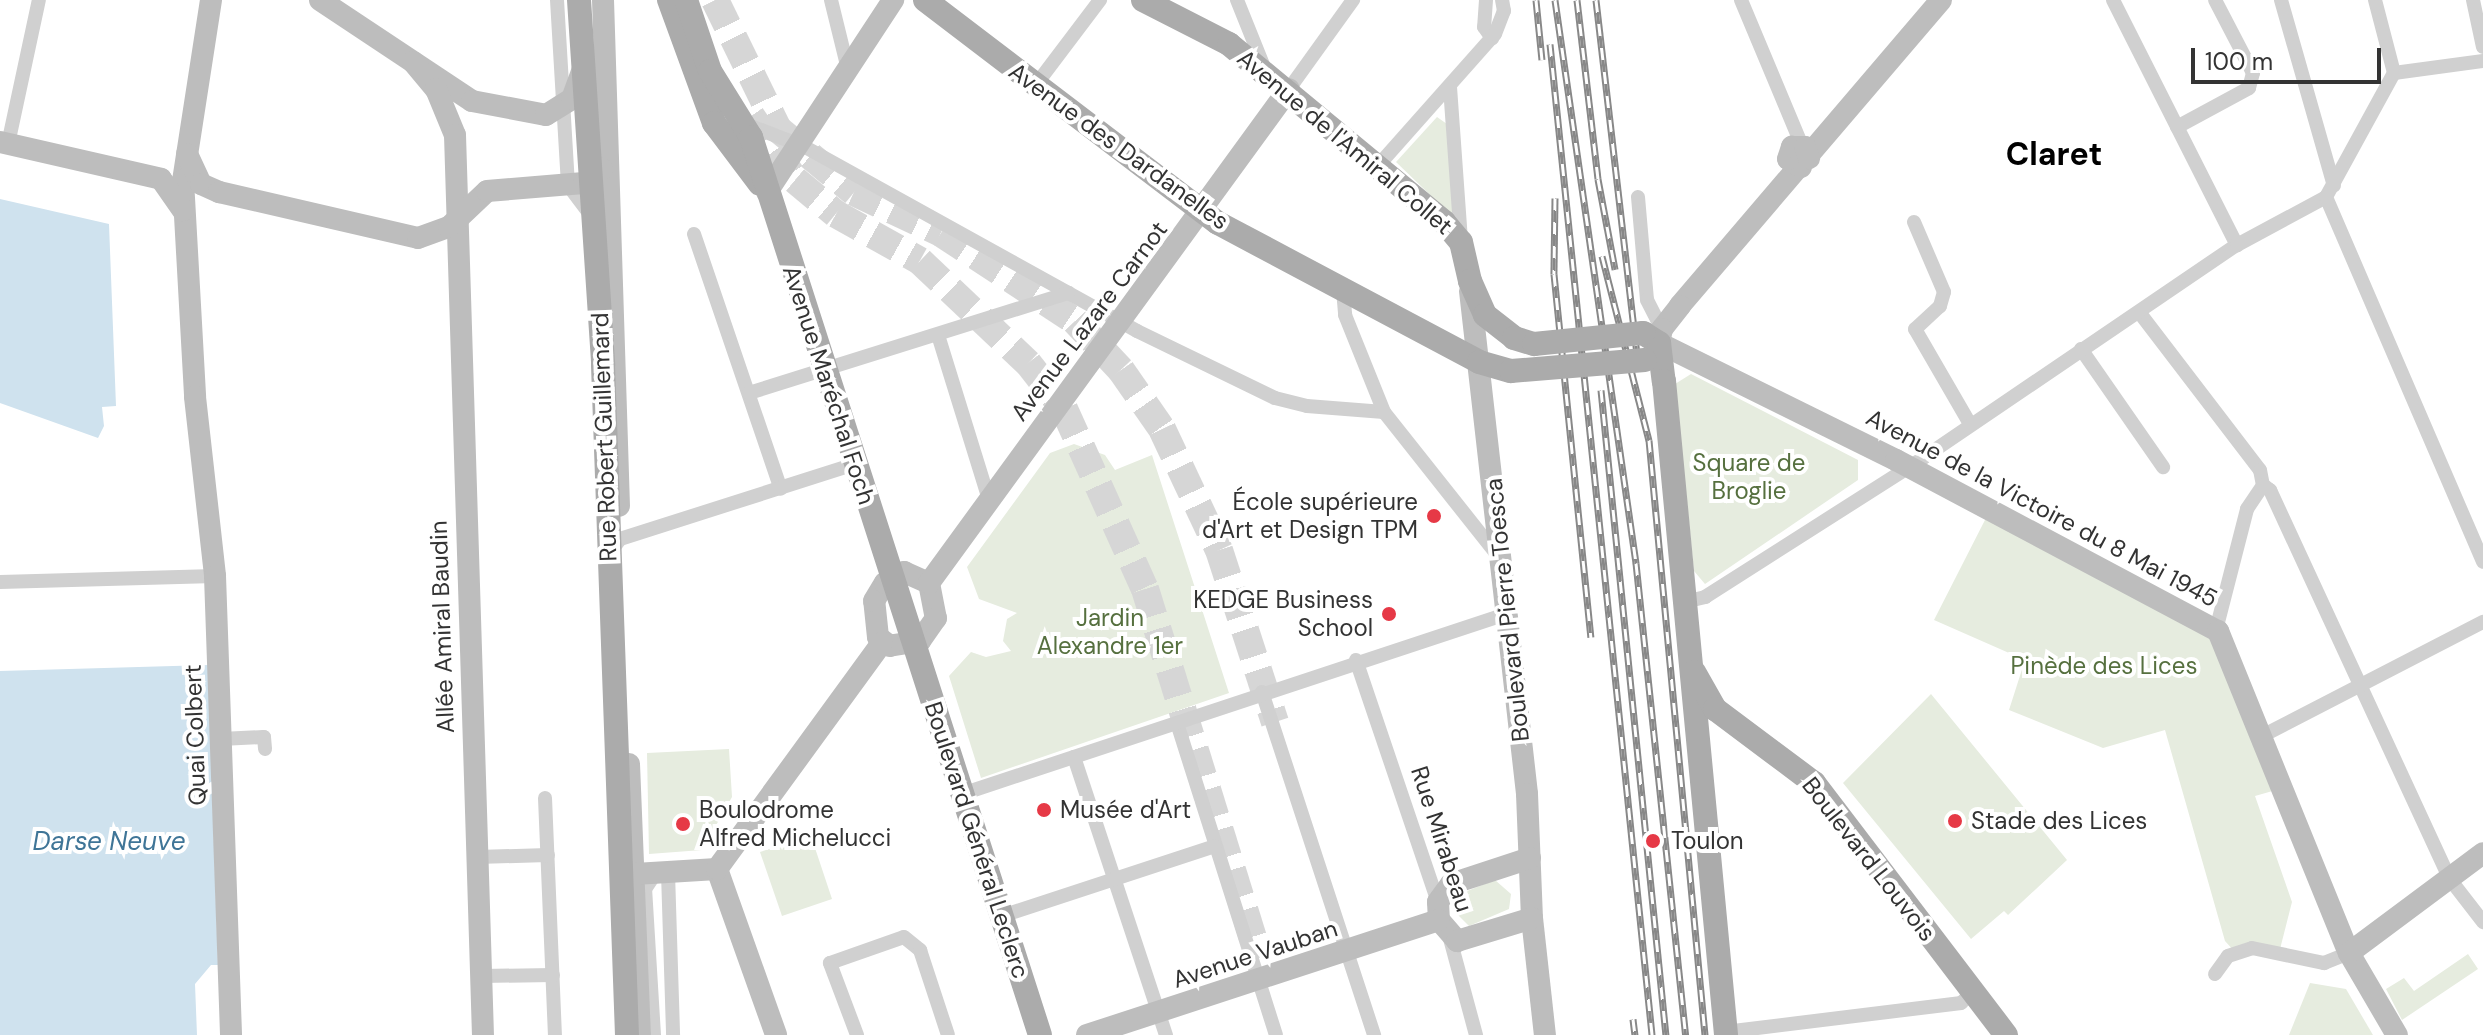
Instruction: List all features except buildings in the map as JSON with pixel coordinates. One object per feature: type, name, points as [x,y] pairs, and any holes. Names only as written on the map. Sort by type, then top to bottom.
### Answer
[{"type":"main road","name":"Rue Robert Guillemard","points":[[579,0],[582,69],[578,179],[595,220],[613,540],[619,795],[645,874]]},
{"type":"main road","points":[[669,0],[714,123],[767,192]]},
{"type":"main road","name":"Avenue Maréchal Foch","points":[[686,0],[710,71],[742,123],[767,192],[914,645]]},
{"type":"main road","name":"Avenue des Dardanelles","points":[[925,0],[1202,212],[1343,290],[1501,359]]},
{"type":"main road","name":"Avenue de l'Amiral Collet","points":[[1143,0],[1229,44],[1289,89],[1376,168],[1444,222],[1461,242]]},
{"type":"main road","points":[[1461,242],[1470,281],[1490,321],[1501,359],[1650,342],[1664,381],[1726,1033]]},
{"type":"main road","name":"Boulevard Général Leclerc","points":[[914,645],[1040,1035]]},
{"type":"main road","name":"Boulevard Louvois","points":[[1690,663],[1715,709],[1814,783],[2006,1035]]},
{"type":"main road","points":[[631,1032],[622,911],[645,874]]},
{"type":"street","points":[[39,0],[4,143],[418,238],[459,218],[487,191],[578,179],[563,106],[557,0]]},
{"type":"street","points":[[172,182],[187,154],[211,0]]},
{"type":"street","points":[[320,0],[472,101],[546,115],[572,99],[582,69]]},
{"type":"street","name":"Rue Robert Guillemard","points":[[603,0],[578,179],[614,273],[613,540],[645,874]]},
{"type":"street","points":[[831,0],[847,65]]},
{"type":"street","points":[[767,192],[847,65],[893,0]]},
{"type":"street","points":[[1035,86],[1100,0]]},
{"type":"street","points":[[1237,0],[1266,73]]},
{"type":"street","points":[[1289,89],[1353,0]]},
{"type":"street","points":[[1486,0],[1484,27],[1492,38]]},
{"type":"street","points":[[1376,168],[1492,38],[1504,11],[1502,0]]},
{"type":"street","points":[[1741,0],[1782,100],[1799,154]]},
{"type":"street","points":[[2113,0],[2237,245]]},
{"type":"street","points":[[2177,127],[2249,88],[2253,73],[2215,0]]},
{"type":"street","points":[[2281,0],[2330,191],[2483,562]]},
{"type":"street","points":[[1684,602],[1705,597],[1909,467],[2237,245],[2330,191],[2394,73],[2375,0]]},
{"type":"street","points":[[2473,0],[2483,47]]},
{"type":"street","points":[[1650,342],[1780,187],[1799,154],[1826,134],[1936,1]]},
{"type":"street","points":[[2394,73],[2483,61]]},
{"type":"street","name":"Allée Amiral Baudin","points":[[413,62],[436,89],[452,123],[459,218],[483,1035]]},
{"type":"street","points":[[1450,87],[1461,242]]},
{"type":"street","name":"Avenue Lazare Carnot","points":[[929,583],[1289,89]]},
{"type":"street","points":[[742,123],[796,143],[1119,321],[1275,398],[1307,406],[1384,412]]},
{"type":"street","points":[[187,154],[201,184],[219,192]]},
{"type":"street","points":[[172,182],[185,214],[201,194],[219,192]]},
{"type":"street","points":[[1638,197],[1650,342]]},
{"type":"street","name":"Quai Colbert","points":[[185,214],[195,397],[215,576],[231,1035]]},
{"type":"street","points":[[1914,222],[1944,292],[1940,306],[1915,329],[1970,424]]},
{"type":"street","points":[[694,234],[781,489]]},
{"type":"street","points":[[1470,281],[1501,359]]},
{"type":"street","points":[[1343,290],[1345,315],[1384,412],[1502,560]]},
{"type":"street","points":[[749,393],[1069,293]]},
{"type":"street","points":[[2139,312],[2260,470],[2263,485],[2270,490],[2449,878],[2483,922]]},
{"type":"street","points":[[938,335],[989,500]]},
{"type":"street","name":"Avenue de la Victoire du 8 Mai 1945","points":[[1650,342],[1909,467],[2216,630],[2227,643],[2349,953],[2397,1035]]},
{"type":"street","points":[[2081,349],[2163,467]]},
{"type":"street","name":"Boulevard Pierre Toesca","points":[[1501,359],[1502,560],[1545,1035]]},
{"type":"street","points":[[613,540],[855,464]]},
{"type":"street","points":[[2216,630],[2247,509],[2263,485]]},
{"type":"street","points":[[904,572],[929,583],[936,618],[914,645],[882,643],[874,621],[874,601],[892,578],[904,572]]},
{"type":"street","points":[[0,582],[215,576]]},
{"type":"street","points":[[962,794],[1356,660],[1509,613]]},
{"type":"street","points":[[2262,736],[2483,622]]},
{"type":"street","points":[[645,874],[717,869],[882,643]]},
{"type":"street","name":"Rue Mirabeau","points":[[1356,660],[1442,919],[1476,1035]]},
{"type":"street","points":[[1262,692],[1374,1035]]},
{"type":"street","points":[[1177,723],[1276,1035]]},
{"type":"street","points":[[221,739],[264,737],[265,749]]},
{"type":"street","points":[[1074,757],[1166,1035]]},
{"type":"street","points":[[545,798],[555,1035]]},
{"type":"street","points":[[1002,916],[1215,846]]},
{"type":"street","points":[[2215,974],[2228,956],[2252,948],[2324,963],[2349,953],[2483,853]]},
{"type":"street","points":[[477,857],[548,855]]},
{"type":"street","points":[[1530,858],[1451,884],[1442,919],[1466,941],[1532,918]]},
{"type":"street","points":[[717,869],[776,1035]]},
{"type":"street","points":[[631,1032],[645,874]]},
{"type":"street","points":[[645,874],[654,1035]]},
{"type":"street","points":[[645,874],[673,1035]]},
{"type":"street","name":"Avenue Vauban","points":[[1087,1035],[1260,981],[1442,919]]},
{"type":"street","points":[[855,1035],[830,963],[904,937],[920,950],[948,1035]]},
{"type":"street","points":[[482,976],[553,975]]},
{"type":"street","points":[[1726,1033],[1961,1003],[1973,992]]},
{"type":"green space","points":[[1437,117],[1447,124],[1453,217],[1396,162]]},
{"type":"green space","name":"Square de Broglie","points":[[1691,374],[1858,460],[1858,480],[1705,584],[1694,571],[1675,384]]},
{"type":"green space","name":"Jardin Alexandre 1er","points":[[1074,444],[1105,455],[1115,470],[1152,455],[1229,693],[981,778],[949,676],[971,652],[986,657],[1011,651],[1003,641],[1007,619],[1017,613],[979,599],[967,567],[1050,453]]},
{"type":"green space","name":"Pinède des Lices","points":[[1986,518],[2216,640],[2276,790],[2255,796],[2292,902],[2279,953],[2235,952],[2225,941],[2165,730],[2103,748],[2009,710],[2025,660],[1934,620]]},
{"type":"green space","name":"Stade des Lices","points":[[1931,694],[2067,860],[2008,915],[2004,911],[1971,939],[1843,783]]},
{"type":"green space","name":"Boulodrome Alfred Michelucci","points":[[729,749],[732,797],[702,850],[649,854],[647,753]]},
{"type":"green space","points":[[811,836],[832,899],[782,916],[760,852]]},
{"type":"green space","points":[[1495,880],[1511,894],[1509,909],[1469,926],[1458,915],[1457,895]]},
{"type":"green space","points":[[2468,954],[2478,969],[2402,1020],[2386,989],[2404,978],[2414,991]]},
{"type":"green space","points":[[2310,983],[2346,989],[2373,1035],[2289,1035]]},
{"type":"water","points":[[0,199],[109,224],[116,406],[102,407],[104,426],[98,438],[0,403]]},
{"type":"water","name":"Darse Neuve","points":[[208,665],[218,965],[211,965],[195,984],[197,1035],[0,1035],[0,671]]},
{"type":"tunnel","points":[[715,0],[778,129],[854,192],[941,233],[1075,321],[1121,370],[1162,429],[1219,550],[1275,722]]},
{"type":"tunnel","points":[[751,116],[795,180],[836,214],[920,261],[1028,363],[1064,409],[1145,589],[1259,958]]},
{"type":"railway","points":[[1536,0],[1542,60]]},
{"type":"railway","points":[[1555,0],[1636,563],[1686,1035]]},
{"type":"railway","points":[[1577,0],[1598,179],[1615,269]]},
{"type":"railway","points":[[1596,0],[1637,354]]},
{"type":"railway","points":[[1550,44],[1652,1035]]},
{"type":"railway","points":[[1555,198],[1554,274],[1591,637]]},
{"type":"railway","points":[[1602,256],[1649,440],[1705,1035]]},
{"type":"railway","points":[[1601,390],[1666,1035]]},
{"type":"railway","points":[[1633,1019],[1635,1035]]},
{"type":"place","name":"École supérieure d'Art et Design TPM","points":[[1434,516]]},
{"type":"place","name":"KEDGE Business School","points":[[1389,614]]},
{"type":"place","name":"Musée d'Art","points":[[1044,810]]},
{"type":"place","name":"Stade des Lices","points":[[1955,821]]},
{"type":"place","name":"Boulodrome Alfred Michelucci","points":[[683,824]]},
{"type":"place","name":"Toulon","points":[[1653,841]]},
{"type":"district","name":"Claret","points":[[2054,154]]}]
